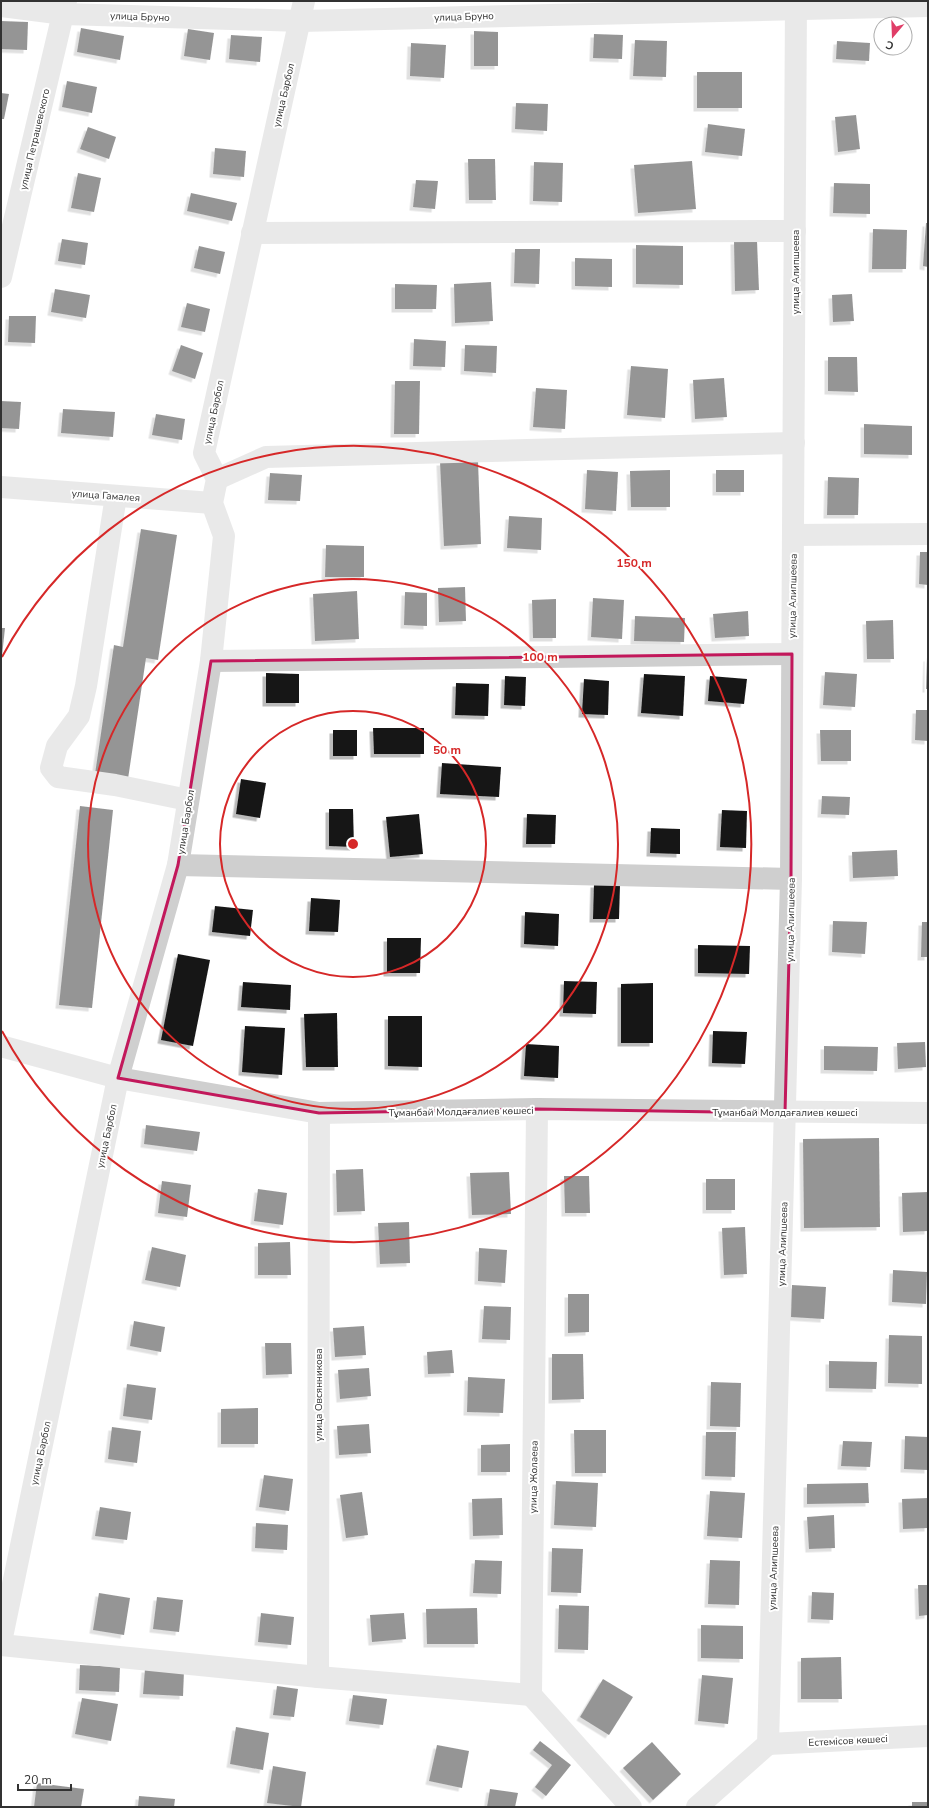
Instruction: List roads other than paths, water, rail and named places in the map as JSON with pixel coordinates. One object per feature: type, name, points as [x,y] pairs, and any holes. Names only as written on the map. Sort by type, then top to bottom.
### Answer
[{"type":"street","name":"улица Бруно","points":[[1,6],[302,11],[796,4],[928,6]]},
{"type":"street","name":"улица Алипшеева","points":[[768,1744],[791,879],[796,4]]},
{"type":"street","name":"улица Петрашевского","points":[[1,277],[65,7]]},
{"type":"street","name":"улица Барбол","points":[[1,1642],[118,1078],[178,865],[211,661],[224,536],[212,503],[216,479],[204,453],[302,11]]},
{"type":"street","points":[[252,233],[795,231]]},
{"type":"street","points":[[216,479],[266,457],[794,443]]},
{"type":"street","name":"улица Гамалея","points":[[1,487],[212,503]]},
{"type":"street","points":[[116,496],[86,686],[79,716],[57,746],[51,768],[58,777],[188,800]]},
{"type":"street","points":[[793,535],[928,534]]},
{"type":"street","points":[[211,661],[792,654]]},
{"type":"street","points":[[178,865],[791,879]]},
{"type":"street","name":"Тұманбай Молдағалиев көшесі","points":[[1,1046],[118,1078],[319,1113],[537,1109],[785,1113],[928,1113]]},
{"type":"street","name":"улица Жолаева","points":[[531,1695],[537,1109]]},
{"type":"street","name":"улица Овсянникова","points":[[318,1676],[319,1113]]},
{"type":"street","points":[[1,1645],[531,1695],[631,1807]]},
{"type":"street","name":"Естемісов көшесі","points":[[768,1744],[928,1736]]},
{"type":"street","points":[[697,1807],[768,1744]]}]
